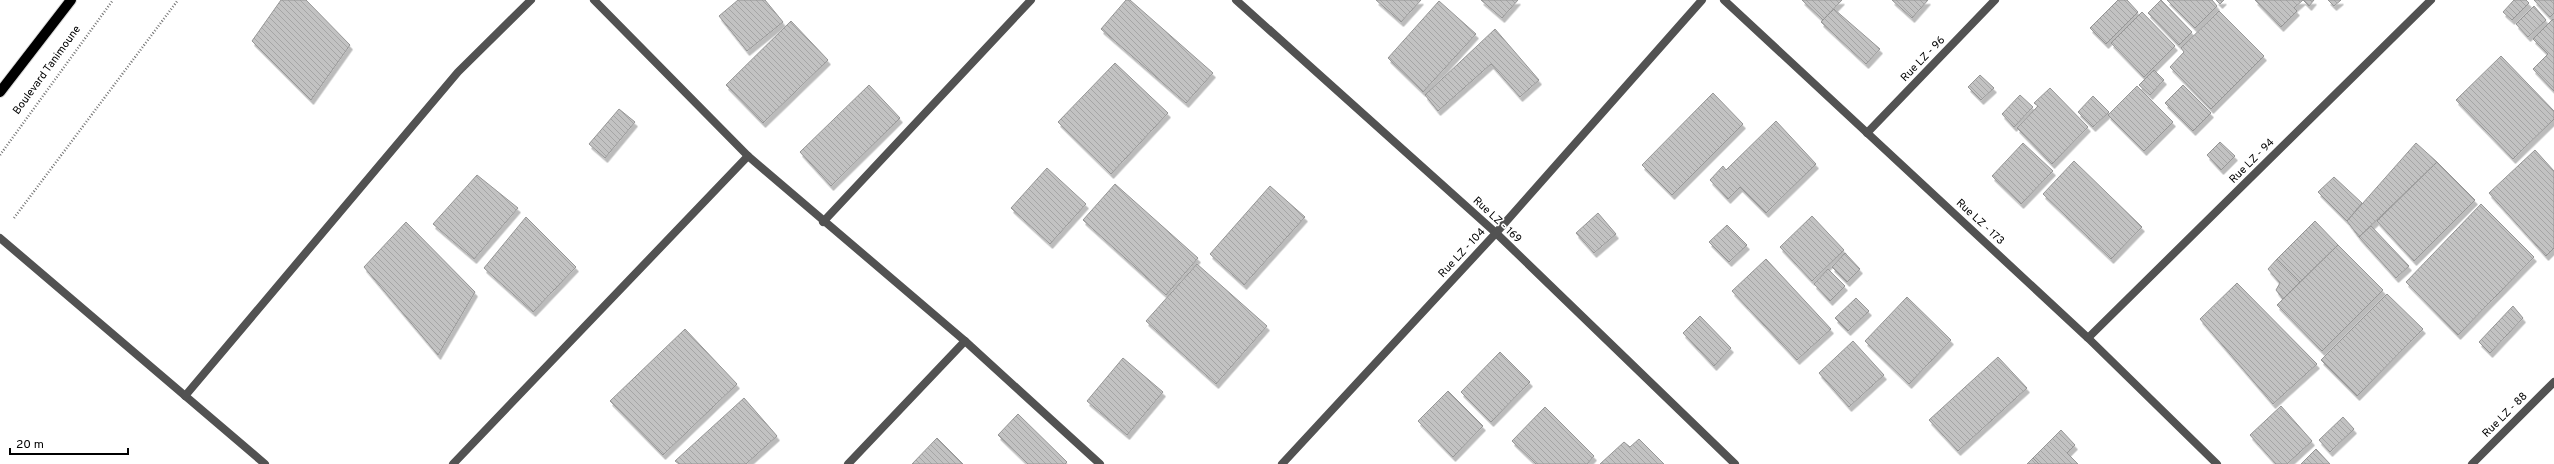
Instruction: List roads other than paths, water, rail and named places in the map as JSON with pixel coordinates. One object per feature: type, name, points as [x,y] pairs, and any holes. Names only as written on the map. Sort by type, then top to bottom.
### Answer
[{"type":"main road","name":"Boulevard Tanimoune","points":[[0,92],[71,0]]},
{"type":"street","points":[[185,396],[458,72],[531,0]]},
{"type":"street","points":[[594,0],[748,156],[823,222],[965,340],[1100,464]]},
{"type":"street","points":[[823,222],[1031,0]]},
{"type":"street","name":"Rue LZ - 169","points":[[1236,0],[1496,233],[1735,464]]},
{"type":"street","name":"Rue LZ - 104","points":[[1287,462],[1496,233],[1702,0]]},
{"type":"street","name":"Rue LZ - 173","points":[[1724,0],[2088,338],[2217,464]]},
{"type":"street","name":"Rue LZ - 96","points":[[1867,133],[1995,0]]},
{"type":"street","name":"Rue LZ - 94","points":[[2088,338],[2431,0]]},
{"type":"street","points":[[453,464],[748,156]]},
{"type":"street","points":[[0,238],[265,464]]},
{"type":"street","points":[[848,464],[965,340]]},
{"type":"street","name":"Rue LZ - 88","points":[[2472,464],[2554,382]]}]
